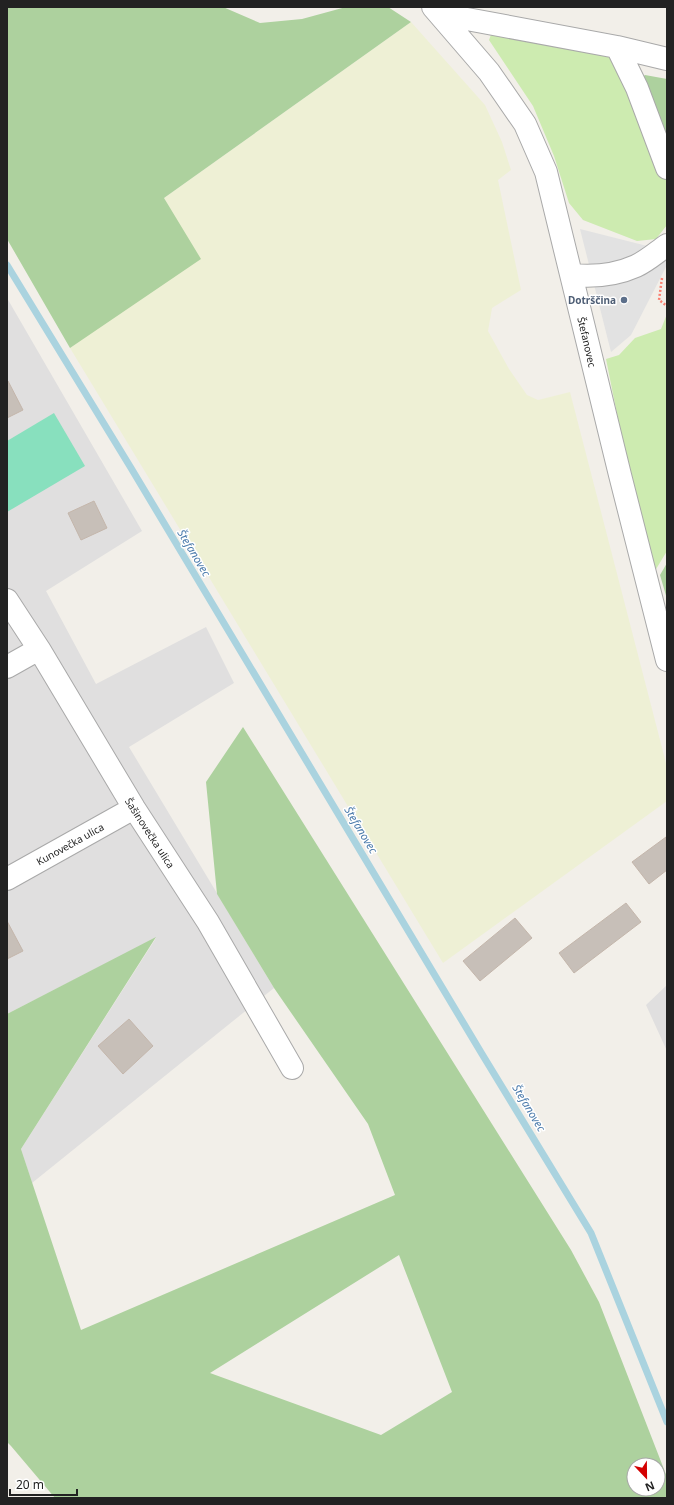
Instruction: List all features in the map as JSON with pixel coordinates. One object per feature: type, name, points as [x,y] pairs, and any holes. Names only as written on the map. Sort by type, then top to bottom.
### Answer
[{"type":"street","points":[[436,11],[617,47],[667,59]]},
{"type":"street","name":"Štefanovec","points":[[436,11],[489,72],[525,124],[546,172],[618,468],[667,660]]},
{"type":"street","points":[[617,47],[637,88],[667,168]]},
{"type":"street","points":[[572,275],[589,277],[607,275],[636,266],[667,245]]},
{"type":"street","name":"Šašinovečka ulica","points":[[7,600],[39,649],[134,808],[208,922],[292,1068]]},
{"type":"street","points":[[7,667],[39,649]]},
{"type":"street","name":"Kunovečka ulica","points":[[7,880],[134,808]]},
{"type":"path","points":[[662,273],[659,300],[667,306]]},
{"type":"shaded area","name":"Dotrščina","points":[[580,229],[667,251],[667,265],[631,335],[611,352]]},
{"type":"shaded area","points":[[7,298],[142,531],[46,591],[96,684],[206,627],[234,683],[129,747],[274,988],[32,1183],[21,1149],[156,938],[7,1014]]},
{"type":"shaded area","points":[[667,985],[667,1051],[646,1005]]},
{"type":"green space","points":[[7,7],[223,7],[260,23],[302,19],[346,7],[388,7],[411,22],[164,198],[201,259],[70,348],[7,239]]},
{"type":"green space","points":[[411,22],[485,105],[502,142],[511,170],[498,180],[521,290],[492,308],[488,331],[509,369],[527,395],[538,400],[570,392],[667,767],[667,801],[443,963],[70,348],[194,255],[164,198]]},
{"type":"green space","points":[[492,32],[604,52],[615,58],[667,181],[667,225],[656,239],[637,241],[583,220],[569,203],[554,156],[533,106],[489,40]]},
{"type":"green space","points":[[645,75],[667,79],[667,144],[638,81]]},
{"type":"green space","points":[[667,314],[667,551],[650,579],[606,359],[619,355],[635,338],[661,329]]},
{"type":"green space","points":[[54,413],[85,466],[7,512],[7,441]]},
{"type":"green space","points":[[667,563],[667,599],[660,575]]},
{"type":"green space","points":[[243,727],[571,1250],[599,1302],[659,1457],[626,1457],[626,1497],[666,1497],[666,1474],[667,1498],[55,1498],[7,1442],[7,1014],[156,937],[21,1149],[81,1330],[395,1195],[368,1124],[274,988],[217,894],[206,782]],"holes":[[[399,1255],[452,1392],[381,1435],[210,1373]]]},
{"type":"building","points":[[8,381],[23,410],[7,418],[7,382]]},
{"type":"building","points":[[94,501],[107,528],[81,540],[68,513]]},
{"type":"building","points":[[666,837],[667,870],[649,884],[632,862]]},
{"type":"building","points":[[626,903],[641,922],[574,973],[559,953]]},
{"type":"building","points":[[515,918],[532,938],[480,981],[463,961]]},
{"type":"building","points":[[7,921],[23,951],[7,959]]},
{"type":"building","points":[[129,1019],[153,1046],[123,1074],[98,1046]]},
{"type":"waterway","name":"Štefanovec","points":[[7,265],[131,468],[591,1233],[667,1422]]},
{"type":"place","name":"Dotrščina","points":[[624,300]]}]
